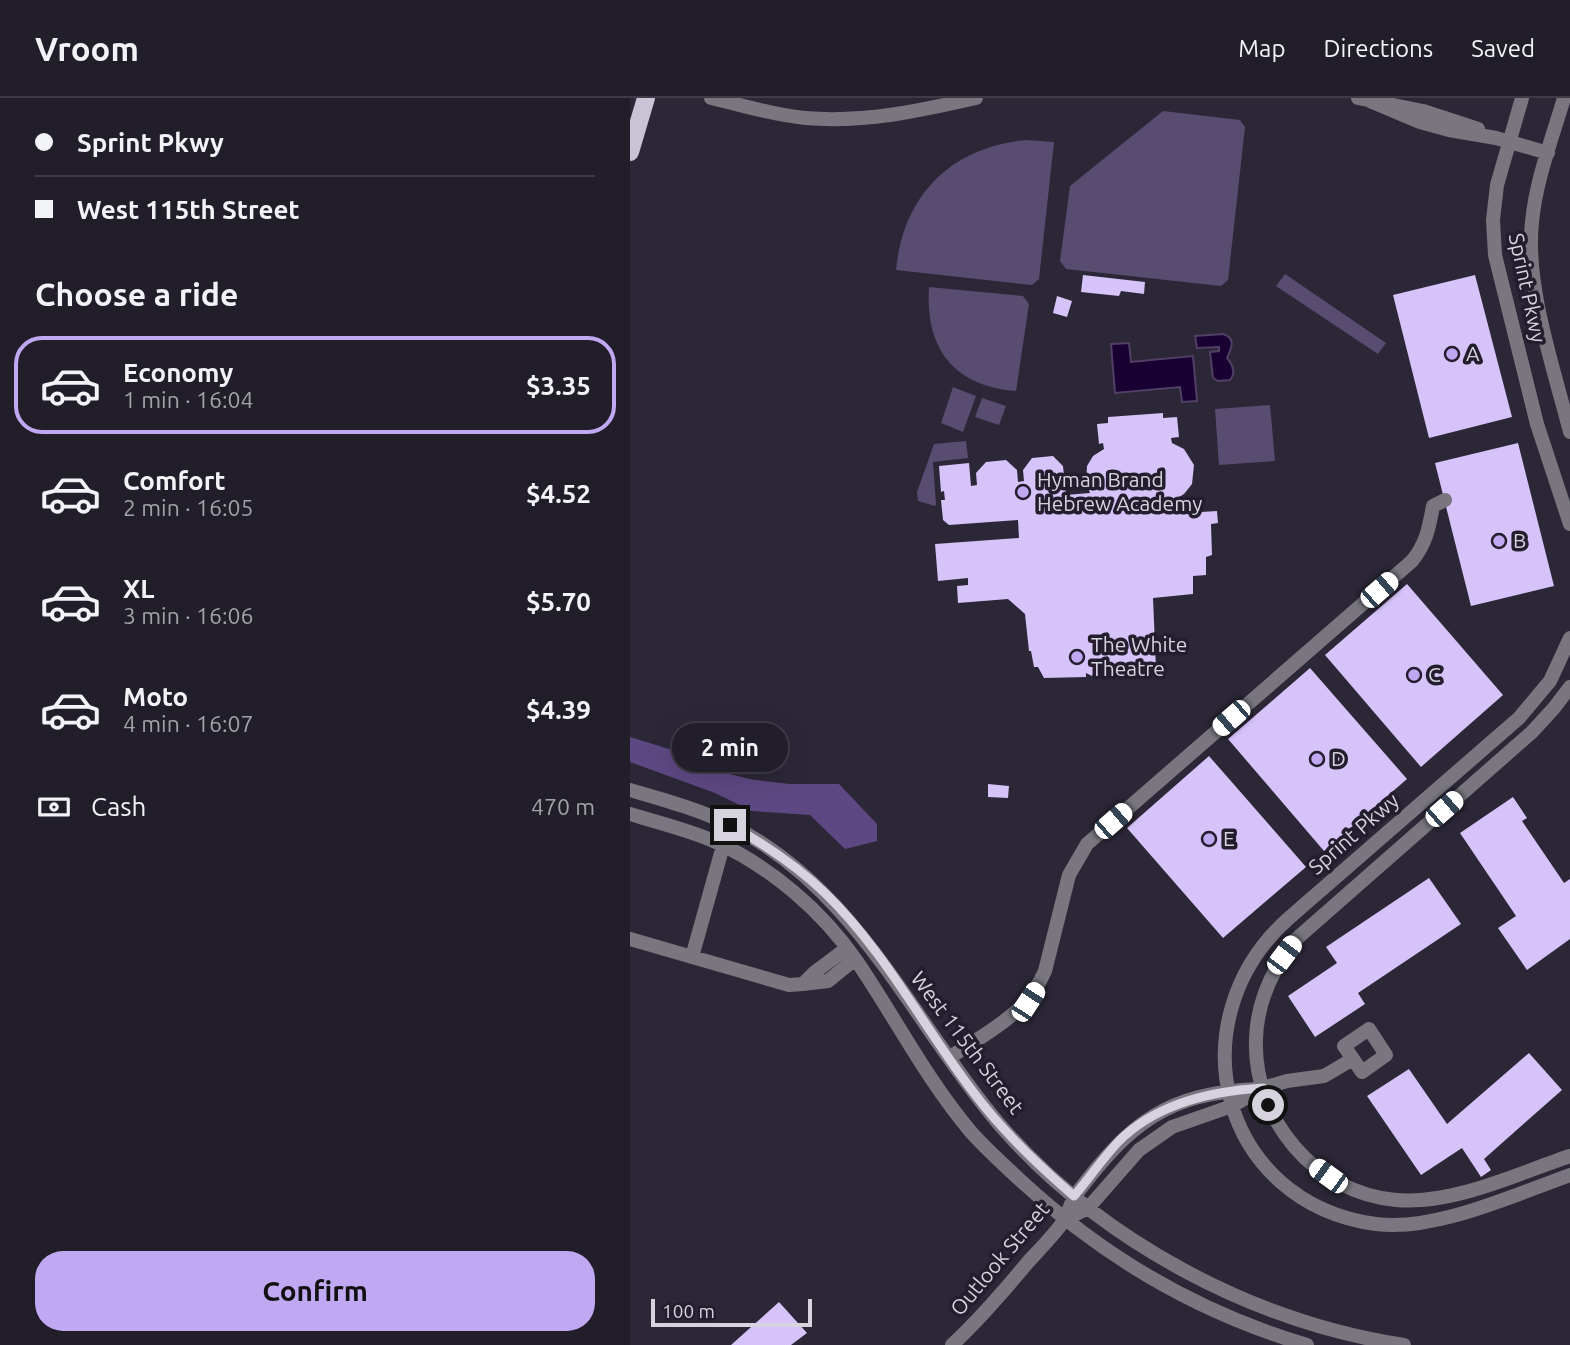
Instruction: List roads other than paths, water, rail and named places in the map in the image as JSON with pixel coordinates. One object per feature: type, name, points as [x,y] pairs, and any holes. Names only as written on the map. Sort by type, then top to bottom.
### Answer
[{"type":"main road","points":[[630,152],[646,98]]},
{"type":"street","points":[[711,98],[779,114],[839,119],[900,114],[976,98]]},
{"type":"street","name":"Sprint Pkwy","points":[[1522,98],[1503,140],[1494,202],[1493,238],[1497,268],[1539,432],[1570,524]]},
{"type":"street","name":"Sprint Pkwy","points":[[1564,98],[1535,202],[1531,259],[1534,287],[1570,432]]},
{"type":"street","points":[[1364,100],[1420,122],[1548,153]]},
{"type":"street","points":[[949,1058],[1012,1016],[1028,1002],[1039,986],[1069,875],[1087,845],[1412,561],[1429,533],[1433,506],[1445,500]]},
{"type":"street","name":"Sprint Pkwy","points":[[1570,638],[1550,681],[1519,718],[1289,918],[1263,944],[1237,986],[1228,1017],[1224,1049],[1232,1106],[1253,1150],[1282,1183],[1319,1207],[1363,1222],[1406,1225],[1440,1220],[1570,1175]]},
{"type":"street","name":"Sprint Pkwy","points":[[1570,687],[1532,732],[1294,941],[1270,979],[1260,1008],[1256,1050],[1268,1105],[1279,1126],[1304,1157],[1336,1181],[1376,1197],[1410,1201],[1441,1199],[1570,1156]]},
{"type":"street","name":"West 115th Street","points":[[630,790],[699,811],[730,825],[759,841],[825,893],[863,936],[949,1058],[1002,1126],[1031,1158],[1088,1207],[1170,1262],[1246,1302],[1329,1331],[1404,1345]]},
{"type":"street","name":"West 115th Street","points":[[630,814],[684,830],[723,846],[745,857],[795,893],[851,954],[931,1079],[973,1134],[1065,1220],[1120,1260],[1175,1292],[1243,1323],[1307,1345]]},
{"type":"street","points":[[692,957],[723,846]]},
{"type":"street","points":[[630,939],[789,985],[803,984],[815,972],[851,954]]},
{"type":"street","points":[[1074,1196],[1118,1143],[1142,1122],[1181,1103],[1228,1090],[1263,1088],[1287,1081],[1324,1076],[1353,1059]]},
{"type":"street","points":[[1065,1220],[1088,1207],[1132,1157],[1157,1137],[1188,1120],[1232,1106],[1263,1088]]},
{"type":"street","name":"Outlook Street","points":[[953,1345],[981,1317],[1065,1220],[1074,1196]]},
{"type":"place","name":"A","points":[[1452,354]]},
{"type":"place","name":"Hyman Brand Hebrew Academy","points":[[1023,492]]},
{"type":"place","name":"B","points":[[1499,541]]},
{"type":"place","name":"The White Theatre","points":[[1077,657]]},
{"type":"place","name":"C","points":[[1414,675]]},
{"type":"place","name":"D","points":[[1317,759]]},
{"type":"place","name":"E","points":[[1209,839]]}]
